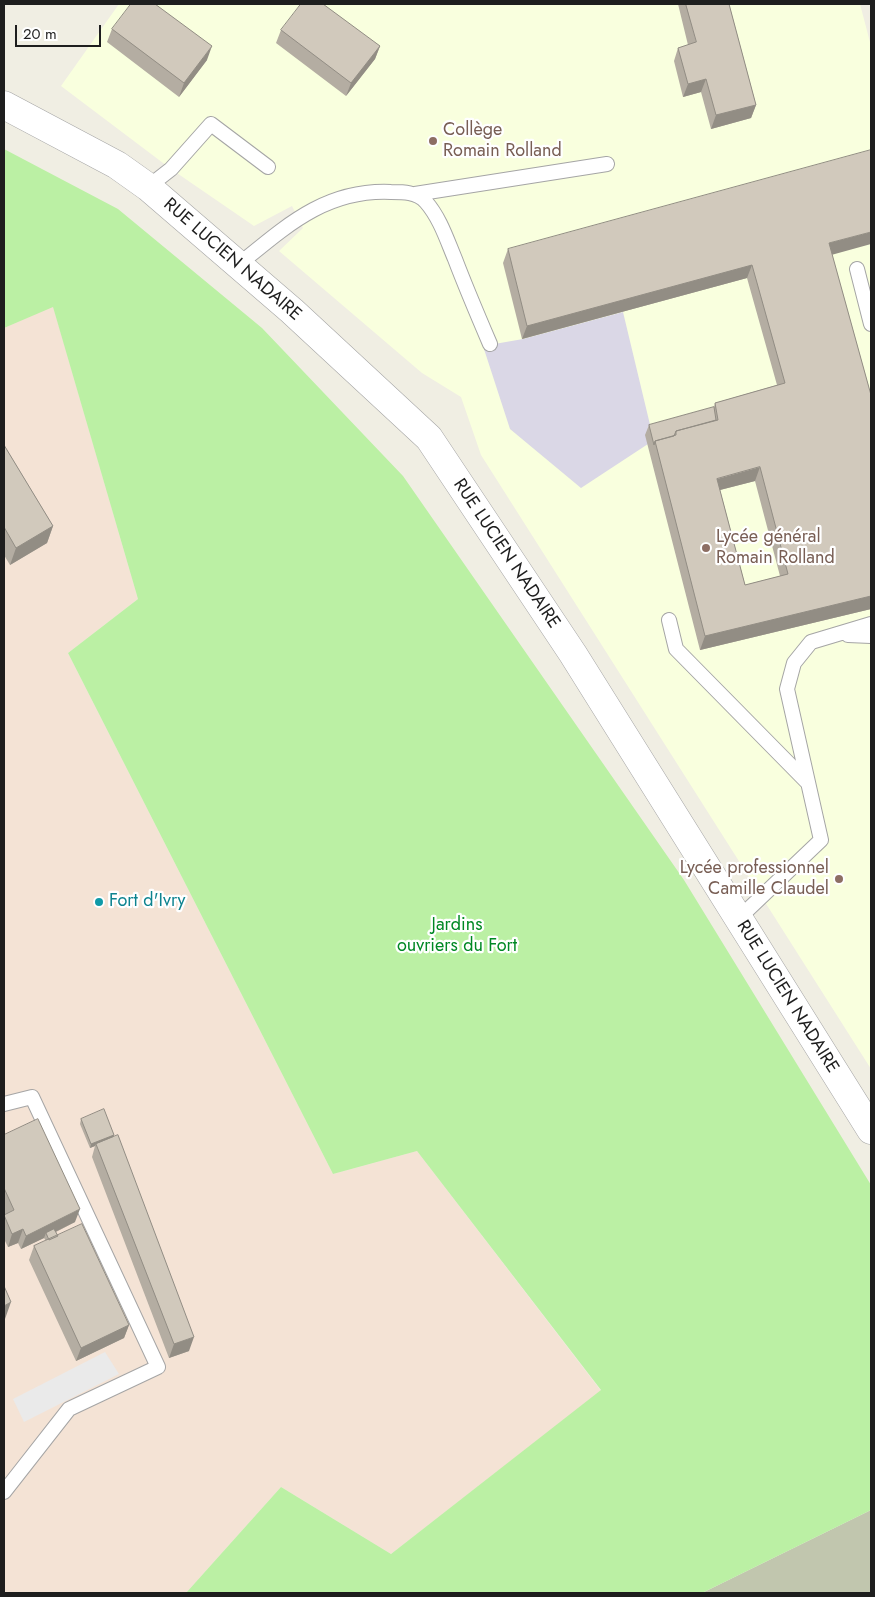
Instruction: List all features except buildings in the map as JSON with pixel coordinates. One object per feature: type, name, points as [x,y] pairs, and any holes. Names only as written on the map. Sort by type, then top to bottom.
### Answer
[{"type":"street","name":"RUE LUCIEN NADAIRE","points":[[4,105],[117,165],[148,187],[237,266],[292,311],[428,438],[573,654],[737,920],[871,1130]]},
{"type":"lane","points":[[148,187],[171,169],[211,124],[268,167]]},
{"type":"lane","points":[[237,266],[297,217],[317,206],[344,197],[380,191],[415,194],[607,164]]},
{"type":"lane","points":[[415,194],[424,200],[438,219],[490,344]]},
{"type":"lane","points":[[857,269],[871,324]]},
{"type":"lane","points":[[669,620],[676,649],[807,782]]},
{"type":"lane","points":[[737,920],[821,840],[787,689],[794,663],[811,642],[871,624]]},
{"type":"lane","points":[[834,635],[871,636]]},
{"type":"lane","points":[[4,1104],[32,1097],[158,1367],[69,1409],[4,1492]]},
{"type":"shaded area","name":"Lycée général Romain Rolland","points":[[119,4],[860,4],[871,46],[871,1069],[481,455],[461,397],[422,373],[279,251],[303,228],[292,206],[254,226],[171,169],[61,86]]},
{"type":"shaded area","name":"Fort d'Ivry","points":[[53,306],[138,599],[68,653],[333,1174],[417,1151],[601,1391],[391,1554],[281,1487],[186,1593],[4,1593],[4,328]]},
{"type":"shaded area","points":[[623,312],[652,433],[648,444],[581,488],[510,429],[483,346],[523,339]]},
{"type":"shaded area","points":[[105,1352],[119,1374],[24,1422],[13,1399]]},
{"type":"shaded area","points":[[871,1510],[871,1593],[702,1593]]},
{"type":"green space","name":"Jardins ouvriers du Fort","points":[[4,149],[118,209],[262,328],[403,476],[684,880],[871,1185],[871,1510],[702,1593],[186,1593],[281,1487],[391,1554],[601,1390],[417,1151],[333,1174],[68,653],[138,599],[53,307],[4,328]]},
{"type":"place","name":"Collège Romain Rolland","points":[[433,141]]},
{"type":"place","name":"Lycée général Romain Rolland","points":[[706,548]]},
{"type":"place","name":"Lycée professionnel Camille Claudel","points":[[839,879]]},
{"type":"place","name":"Fort d'Ivry","points":[[99,902]]}]
